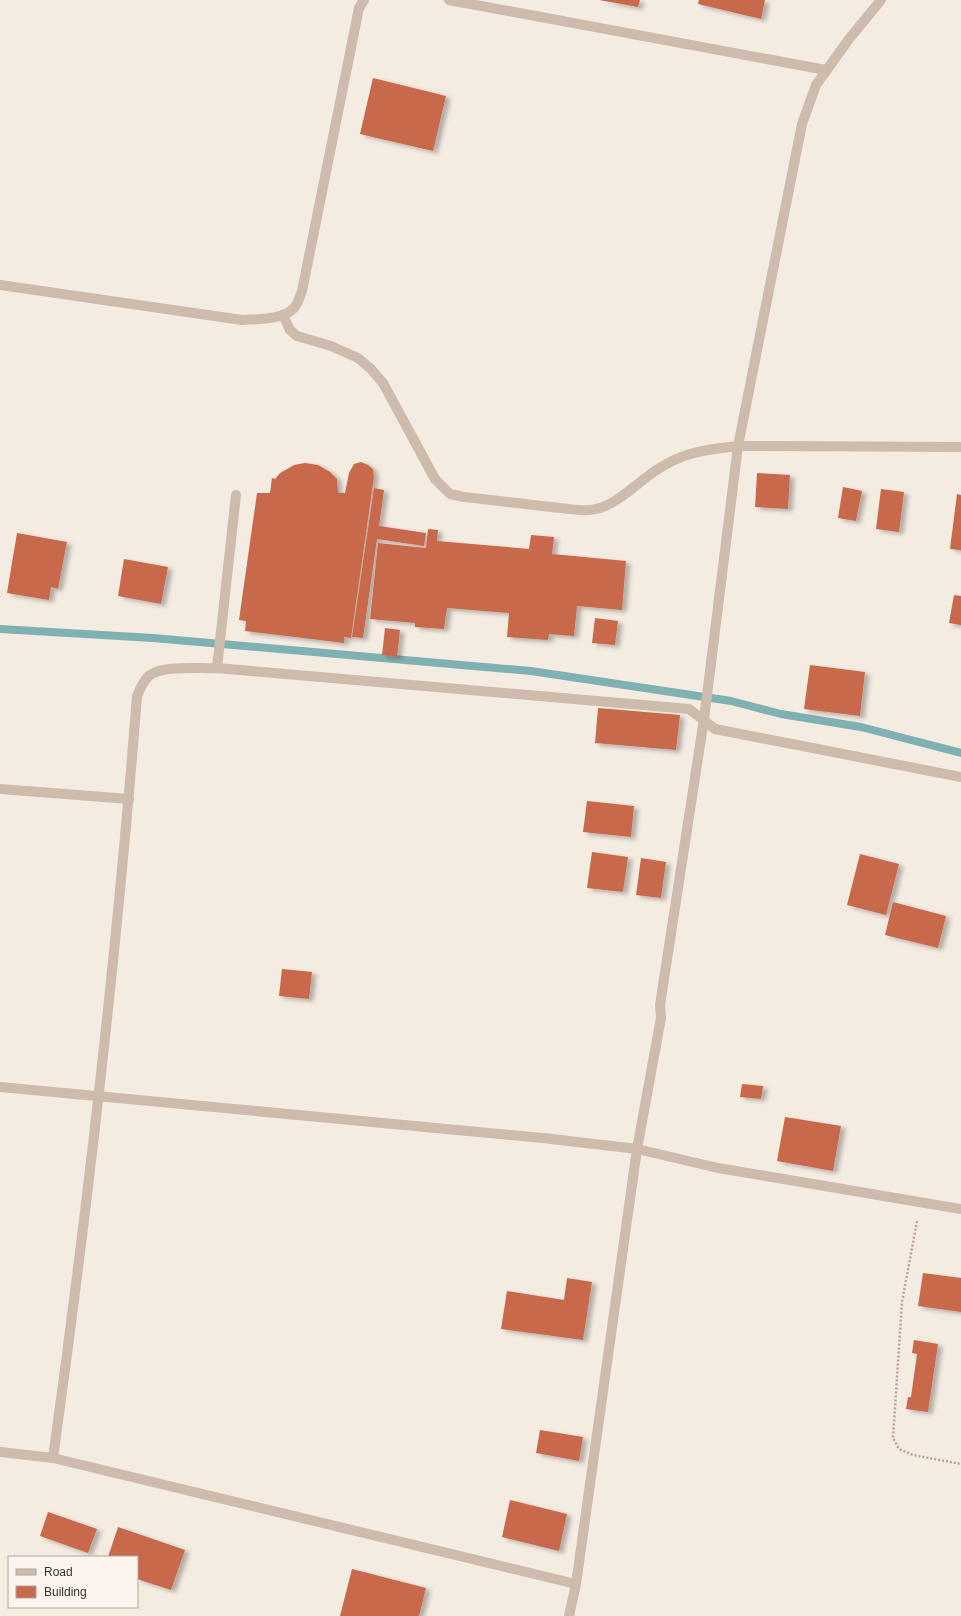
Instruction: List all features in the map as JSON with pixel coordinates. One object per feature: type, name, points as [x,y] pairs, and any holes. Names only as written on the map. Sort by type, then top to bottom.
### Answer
[{"type":"street","points":[[0,285],[242,320],[283,316],[294,308],[302,291],[359,8],[364,0]]},
{"type":"street","points":[[450,0],[826,70]]},
{"type":"street","points":[[570,1616],[576,1584],[637,1149],[661,1018],[660,1005],[704,719],[738,446],[802,124],[816,86],[826,70],[881,0]]},
{"type":"street","points":[[283,316],[290,330],[297,336],[331,346],[358,358],[371,369],[383,383],[434,479],[450,494],[464,497],[578,510],[599,509],[618,499],[657,470],[688,454],[738,446],[961,447]]},
{"type":"street","points":[[217,668],[236,495]]},
{"type":"street","points":[[54,1458],[99,1096],[129,799],[137,696],[148,676],[156,671],[168,669],[217,668],[689,709],[704,719],[715,729],[961,777]]},
{"type":"street","points":[[0,789],[129,799]]},
{"type":"street","points":[[0,1087],[528,1137],[637,1149],[718,1168],[961,1209]]},
{"type":"street","points":[[0,1452],[54,1458],[576,1584]]},
{"type":"path","points":[[920,1202],[902,1302],[893,1438],[898,1448],[913,1455],[961,1464]]},
{"type":"building","points":[[599,0],[640,0],[638,7]]},
{"type":"building","points":[[699,0],[765,0],[761,19],[698,4]]},
{"type":"building","points":[[373,78],[446,96],[433,151],[360,134]]},
{"type":"building","points":[[361,462],[373,469],[374,477],[351,638],[344,637],[344,643],[245,631],[246,621],[239,620],[257,493],[270,493],[272,478],[275,479],[280,473],[294,465],[305,463],[318,465],[330,472],[337,479],[338,493],[345,493],[349,473],[354,464]]},
{"type":"building","points":[[757,473],[790,475],[788,509],[755,507]]},
{"type":"building","points":[[843,487],[862,491],[856,521],[838,518]]},
{"type":"building","points":[[374,488],[384,490],[379,526],[426,533],[424,546],[377,539],[363,638],[352,637]]},
{"type":"building","points":[[881,489],[904,492],[899,532],[876,529]]},
{"type":"building","points":[[957,494],[961,495],[961,550],[950,549]]},
{"type":"building","points":[[428,529],[438,530],[437,541],[529,549],[531,535],[554,537],[552,554],[626,561],[622,610],[577,606],[574,636],[549,634],[548,640],[507,637],[509,613],[447,608],[444,629],[415,627],[415,623],[370,619],[378,543],[426,548]]},
{"type":"building","points":[[17,533],[67,542],[58,589],[51,587],[49,600],[7,593]]},
{"type":"building","points":[[124,559],[168,567],[161,604],[118,596]]},
{"type":"building","points":[[954,595],[961,596],[961,625],[949,623]]},
{"type":"building","points":[[595,618],[618,621],[615,645],[592,643]]},
{"type":"building","points":[[385,628],[400,630],[397,657],[382,655]]},
{"type":"building","points":[[810,665],[865,672],[860,716],[804,709]]},
{"type":"building","points":[[598,708],[680,715],[676,750],[595,743]]},
{"type":"building","points":[[587,801],[634,806],[631,837],[583,832]]},
{"type":"building","points":[[592,852],[628,857],[623,892],[587,888]]},
{"type":"building","points":[[860,854],[899,864],[886,915],[847,905]]},
{"type":"building","points":[[641,858],[666,862],[661,898],[636,895]]},
{"type":"building","points":[[893,902],[946,916],[938,948],[885,935]]},
{"type":"building","points":[[282,969],[312,972],[309,999],[279,996]]},
{"type":"building","points":[[742,1084],[763,1086],[761,1099],[740,1097]]},
{"type":"building","points":[[785,1117],[841,1126],[833,1171],[777,1161]]},
{"type":"building","points":[[923,1273],[961,1278],[961,1312],[918,1306]]},
{"type":"building","points":[[567,1278],[592,1282],[583,1340],[501,1329],[507,1291],[564,1300]]},
{"type":"building","points":[[914,1340],[938,1344],[928,1412],[906,1409],[908,1397],[911,1397],[917,1354],[912,1353]]},
{"type":"building","points":[[540,1430],[583,1437],[579,1461],[536,1453]]},
{"type":"building","points":[[510,1500],[567,1514],[559,1551],[502,1537]]},
{"type":"building","points":[[48,1512],[97,1529],[88,1553],[40,1536]]},
{"type":"building","points":[[118,1527],[185,1550],[171,1590],[138,1579],[138,1556],[108,1556]]},
{"type":"building","points":[[352,1569],[426,1588],[419,1616],[340,1616]]},
{"type":"waterway","points":[[0,629],[153,638],[531,671],[731,701],[781,714],[861,727],[961,753]]}]
